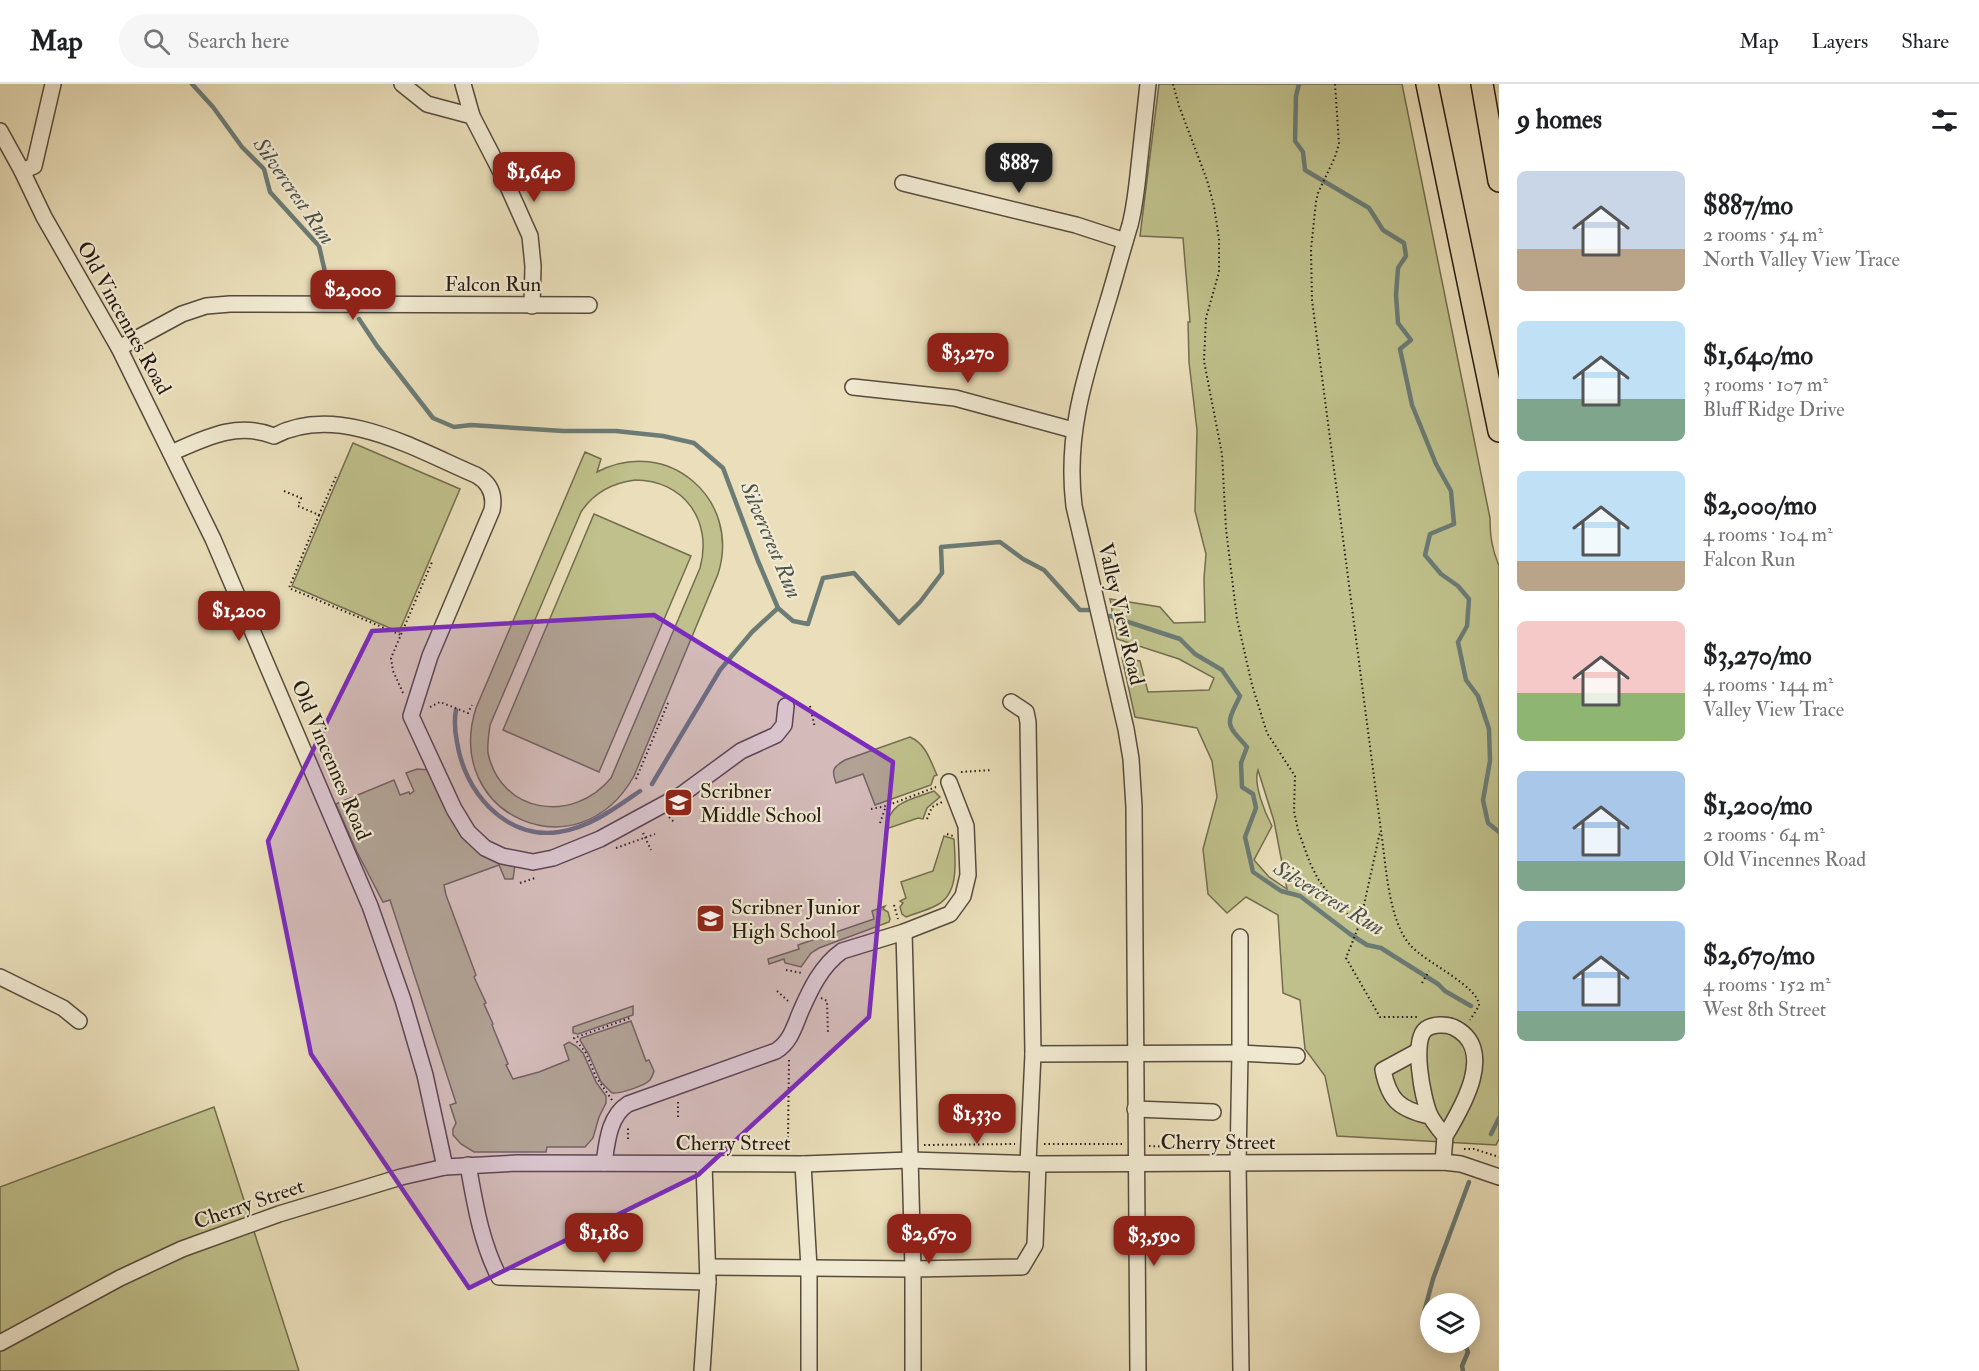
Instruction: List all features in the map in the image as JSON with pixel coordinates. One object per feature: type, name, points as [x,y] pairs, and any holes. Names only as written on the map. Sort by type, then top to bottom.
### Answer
[{"type":"highway","points":[[1427,84],[1499,431]]},
{"type":"highway","points":[[1482,84],[1499,181]]},
{"type":"street","points":[[22,171],[34,166],[53,84]]},
{"type":"street","points":[[402,84],[427,104],[472,116]]},
{"type":"street","points":[[463,84],[472,116],[505,180],[530,236],[533,266],[532,306]]},
{"type":"street","name":"Valley View Road","points":[[1138,1371],[1130,1164],[1135,1109],[1134,807],[1131,759],[1074,506],[1071,473],[1073,430],[1084,377],[1118,270],[1136,197],[1148,84]]},
{"type":"street","name":"Old Vincennes Road","points":[[0,131],[44,217],[119,348],[213,539],[370,906],[403,1000],[425,1075],[445,1167]]},
{"type":"street","points":[[903,183],[1076,225],[1125,241]]},
{"type":"street","name":"Falcon Run","points":[[119,348],[182,314],[206,306],[230,304],[589,305]]},
{"type":"street","points":[[853,387],[955,398],[1073,430]]},
{"type":"street","points":[[171,453],[220,432],[250,429],[274,436],[300,426],[342,425],[369,430],[476,475],[484,481],[493,501],[490,516],[430,656],[411,714],[463,826],[485,848],[502,856],[526,861],[554,858],[600,839],[687,790],[741,751],[776,735],[784,725],[786,706]]},
{"type":"street","points":[[468,1165],[476,1214],[491,1262],[499,1277],[708,1274],[808,1268],[1022,1268],[1035,1245],[1028,722],[1026,712],[1011,702]]},
{"type":"street","points":[[604,1163],[610,1129],[619,1111],[628,1104],[753,1060],[782,1047],[788,1040],[812,987],[833,957],[901,926],[950,914],[963,896],[968,875],[966,826],[949,780]]},
{"type":"street","points":[[901,926],[913,1269],[913,1371]]},
{"type":"street","points":[[1240,938],[1238,1163],[1241,1371]]},
{"type":"street","points":[[0,977],[63,1008],[79,1021]]},
{"type":"street","points":[[1443,1162],[1444,1136],[1470,1090],[1474,1072],[1474,1053],[1462,1032],[1449,1026],[1435,1026],[1427,1028],[1423,1033],[1418,1051],[1421,1085],[1429,1116],[1444,1136]]},
{"type":"street","points":[[1418,1051],[1383,1070],[1387,1089],[1398,1103],[1412,1112],[1429,1116]]},
{"type":"street","points":[[1033,1054],[1240,1053],[1297,1056]]},
{"type":"street","points":[[1135,1109],[1213,1112]]},
{"type":"street","name":"Cherry Street","points":[[0,1343],[120,1278],[182,1249],[279,1214],[401,1177],[445,1167],[517,1162],[803,1164],[910,1160],[1130,1164],[1443,1162],[1469,1166],[1499,1176]]},
{"type":"street","points":[[702,1371],[708,1274],[704,1164]]},
{"type":"street","points":[[803,1164],[808,1268],[809,1371]]},
{"type":"path","points":[[1173,84],[1207,180],[1219,239],[1219,272],[1206,318],[1204,361],[1222,454],[1226,529],[1239,630],[1252,685],[1267,733],[1295,776],[1294,811],[1310,863],[1318,879],[1340,909],[1360,923]]},
{"type":"path","points":[[1335,84],[1339,144],[1329,173],[1318,193],[1310,274],[1381,831],[1391,896],[1404,938],[1415,950],[1463,984],[1479,1000],[1479,1006],[1462,1032]]},
{"type":"path","points":[[337,474],[289,588],[401,635]]},
{"type":"path","points":[[284,491],[301,498],[298,506],[320,515]]},
{"type":"path","points":[[430,561],[432,562],[391,658],[391,664],[411,714],[440,702],[468,713],[472,705]]},
{"type":"path","points":[[636,779],[668,703]]},
{"type":"path","points":[[810,706],[815,728]]},
{"type":"path","points":[[470,710],[474,712]]},
{"type":"path","points":[[871,809],[886,806],[949,780],[993,770]]},
{"type":"path","points":[[927,819],[932,807],[944,801]]},
{"type":"path","points":[[880,823],[886,806]]},
{"type":"path","points":[[635,820],[651,849]]},
{"type":"path","points":[[1381,831],[1360,923],[1346,958],[1380,1017],[1421,1017],[1435,1026]]},
{"type":"path","points":[[894,905],[901,926]]},
{"type":"path","points":[[786,970],[805,974]]},
{"type":"path","points":[[1422,983],[1429,971]]},
{"type":"path","points":[[777,991],[790,1004]]},
{"type":"path","points":[[608,1107],[614,1101],[596,1077],[586,1053],[574,1038],[630,1018]]},
{"type":"path","points":[[782,1047],[789,1056],[788,1138]]},
{"type":"path","points":[[678,1087],[678,1120]]},
{"type":"path","points":[[1122,1136],[1130,1164]]},
{"type":"highlighted area","points":[[654,615],[893,762],[869,1017],[698,1175],[469,1288],[311,1054],[268,841],[372,631]]},
{"type":"green space","points":[[1159,84],[1402,84],[1490,518],[1492,542],[1499,566],[1499,1139],[1496,1145],[1337,1136],[1325,1076],[1305,1049],[1300,1000],[1283,993],[1278,915],[1246,897],[1227,913],[1208,894],[1203,849],[1217,797],[1212,761],[1197,728],[1135,717],[1122,658],[1140,661],[1148,692],[1209,690],[1214,678],[1179,659],[1117,639],[1110,599],[1160,607],[1174,623],[1205,622],[1206,554],[1195,511],[1197,430],[1189,362],[1188,322],[1190,322],[1183,238],[1140,236]],"holes":[[[1258,770],[1274,821],[1287,889],[1269,877],[1254,860],[1272,826],[1258,790]]]},
{"type":"green space","points":[[353,443],[460,489],[399,632],[292,586]]},
{"type":"green space","points":[[585,452],[601,459],[597,472],[623,463],[649,462],[672,468],[693,481],[709,499],[719,521],[723,547],[718,574],[634,776],[610,806],[581,823],[550,827],[521,820],[496,803],[478,778],[471,746],[476,708]],"holes":[[[635,480],[668,487],[681,495],[691,506],[702,534],[703,551],[700,568],[611,778],[595,793],[578,802],[559,806],[540,806],[523,800],[507,789],[495,773],[488,753],[490,725],[581,512],[592,499],[611,486]]]},
{"type":"green space","points":[[594,514],[691,556],[599,772],[503,730]]},
{"type":"green space","points":[[910,737],[924,748],[937,775],[934,776],[931,785],[875,805],[863,774],[836,783],[833,772],[841,762]]},
{"type":"green space","points":[[417,769],[430,770],[456,825],[515,865],[513,879],[505,879],[499,865],[444,885],[446,895],[513,1079],[569,1060],[564,1045],[569,1042],[583,1053],[596,1082],[606,1096],[606,1103],[593,1138],[585,1147],[547,1147],[546,1152],[474,1152],[461,1144],[453,1135],[456,1123],[450,1105],[456,1103],[390,900],[383,902],[357,852],[336,804],[394,780],[400,795],[409,792],[410,794],[414,791],[406,773]]},
{"type":"green space","points":[[934,791],[940,797],[927,808],[923,819],[918,818],[886,829],[891,813],[896,807],[910,799]]},
{"type":"green space","points":[[944,836],[954,839],[954,875],[950,893],[937,905],[906,917],[902,914],[900,907],[903,903],[900,901],[906,898],[901,882],[933,871]]},
{"type":"green space","points":[[885,906],[883,909],[888,912],[889,922],[819,948],[811,953],[801,967],[785,963],[784,959],[769,964],[768,959],[799,949],[798,945],[874,919],[872,911]]},
{"type":"green space","points":[[633,1006],[633,1015],[578,1034],[573,1033],[573,1027]]},
{"type":"green space","points":[[631,1021],[646,1061],[649,1060],[654,1071],[650,1080],[643,1085],[612,1093],[601,1082],[580,1040]]},
{"type":"green space","points":[[214,1107],[299,1371],[0,1371],[0,1187]]},
{"type":"waterway","name":"Silvercrest Run","points":[[192,84],[213,107],[242,147],[264,169],[270,192],[319,246],[325,272],[341,291]]},
{"type":"waterway","points":[[1299,84],[1296,96],[1295,141],[1303,152],[1305,170],[1369,208],[1383,230],[1404,243],[1406,256],[1398,268],[1396,295],[1398,323],[1411,340],[1400,349],[1412,405],[1436,464],[1451,491],[1454,524],[1430,534],[1425,555],[1441,574],[1458,586],[1469,599],[1467,626],[1458,642],[1466,680],[1478,696],[1489,729],[1490,761],[1483,800],[1488,823],[1499,832]]},
{"type":"waterway","name":"Silvercrest Run","points":[[359,319],[433,418],[454,427],[471,425],[563,431],[616,431],[663,436],[694,443],[723,468],[778,608],[793,621],[808,624],[823,578],[854,573],[899,623],[920,602],[942,573],[941,547],[1000,542],[1023,559],[1044,570],[1080,610],[1089,610]]},
{"type":"waterway","points":[[652,784],[720,670],[752,632],[778,608]]},
{"type":"waterway","name":"Silvercrest Run","points":[[1110,616],[1180,639],[1195,654],[1222,670],[1240,696],[1230,723],[1231,728],[1247,747],[1241,763],[1242,787],[1253,794],[1256,808],[1245,837],[1253,872],[1281,891],[1300,896],[1367,945],[1381,948],[1471,1006]]},
{"type":"waterway","points":[[456,710],[456,738],[468,777],[490,808],[504,820],[521,828],[539,832],[570,830],[601,816],[640,791]]},
{"type":"waterway","points":[[1491,1134],[1499,1118]]},
{"type":"waterway","points":[[1429,1293],[1469,1182]]},
{"type":"waterway","points":[[1463,1371],[1462,1366],[1468,1353]]},
{"type":"place","name":"Scribner Middle School","points":[[679,803]]},
{"type":"place","name":"Scribner Junior High School","points":[[710,919]]}]
